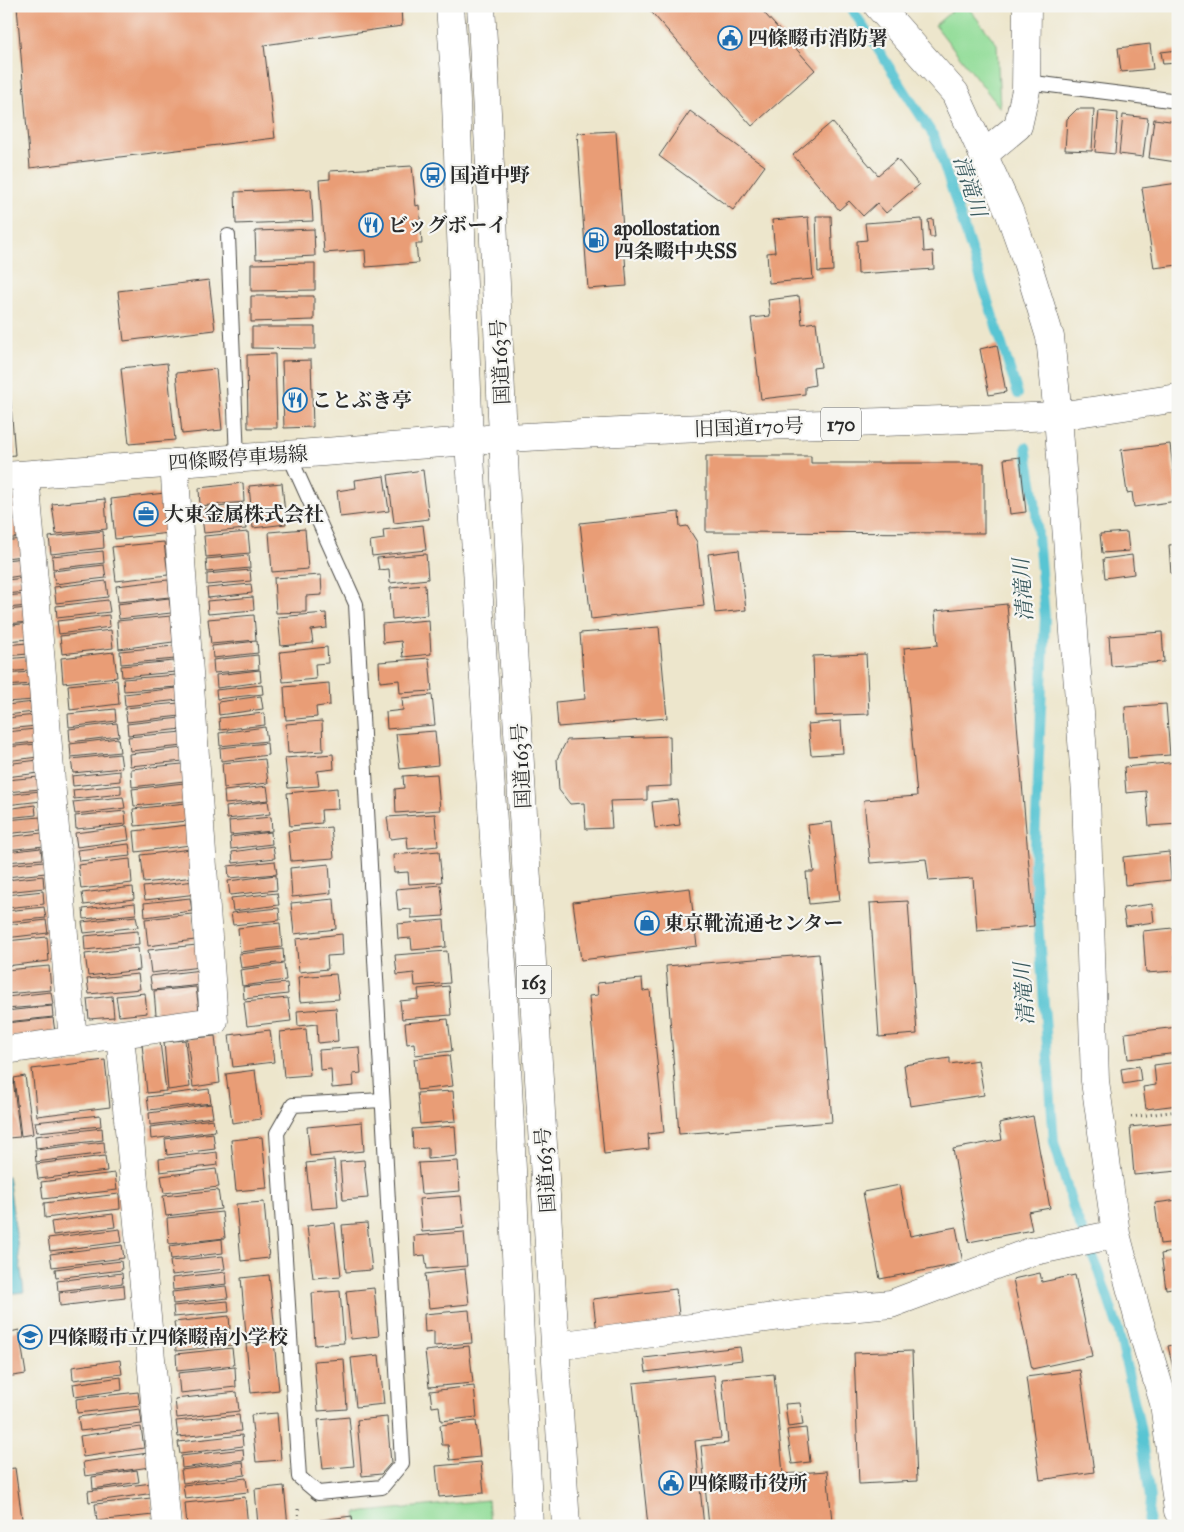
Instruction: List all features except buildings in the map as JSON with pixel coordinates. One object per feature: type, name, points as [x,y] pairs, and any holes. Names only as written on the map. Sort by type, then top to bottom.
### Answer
[{"type":"main road","name":"国道163号","points":[[450,6],[455,76],[469,441],[503,981],[529,1526]]},
{"type":"main road","name":"国道163号","points":[[481,6],[513,642],[566,1526]]},
{"type":"main road","points":[[878,6],[955,93],[1009,211],[1050,336],[1058,416],[1086,794],[1095,1081],[1112,1235],[1173,1435],[1178,1511]]},
{"type":"main road","points":[[983,155],[1018,126],[1026,82],[1027,6]]},
{"type":"main road","name":"旧国道170号","points":[[469,441],[503,437],[686,429],[1058,416],[1178,398]]},
{"type":"main road","name":"四條畷停車場線","points":[[15,475],[469,441]]},
{"type":"main road","points":[[6,1050],[214,1021],[174,463]]},
{"type":"main road","points":[[15,475],[73,1041]]},
{"type":"main road","points":[[120,1035],[167,1526]]},
{"type":"main road","points":[[556,1346],[826,1310],[891,1304],[1030,1252],[1112,1235]]},
{"type":"lane","points":[[1026,82],[1178,101]]},
{"type":"lane","points":[[228,236],[237,459]]},
{"type":"lane","points":[[289,455],[356,604],[402,1463],[382,1487],[318,1493],[299,1477],[277,1133],[293,1105],[382,1100]]},
{"type":"path","points":[[1134,1117],[1178,1111]]},
{"type":"path","points":[[298,1508],[300,1526]]},
{"type":"green space","points":[[958,6],[967,6],[997,44],[1000,108],[935,25]]},
{"type":"green space","points":[[488,1500],[490,1526],[358,1526],[356,1513]]},
{"type":"water","points":[[6,1176],[8,1176],[24,1292],[6,1294]]},
{"type":"waterway","name":"清滝川","points":[[850,6],[935,138],[1018,394]]},
{"type":"waterway","name":"清滝川","points":[[1026,447],[1035,500],[1045,618],[1034,866],[1054,1142],[1074,1211],[1099,1271],[1118,1329],[1140,1426],[1150,1499],[1148,1526]]},
{"type":"place","name":"四條畷市消防署","points":[[730,38]]},
{"type":"place","name":"国道中野","points":[[433,175]]},
{"type":"place","name":"ビッグボーイ","points":[[371,225]]},
{"type":"place","name":"apollostation 四条畷中央SS","points":[[596,240]]},
{"type":"place","name":"ことぶき亭","points":[[295,400]]},
{"type":"place","name":"大東金属株式会社","points":[[146,514]]},
{"type":"place","name":"東京靴流通センター","points":[[647,923]]},
{"type":"place","name":"四條畷市立四條畷南小学校","points":[[30,1337]]},
{"type":"place","name":"四條畷市役所","points":[[671,1483]]}]
